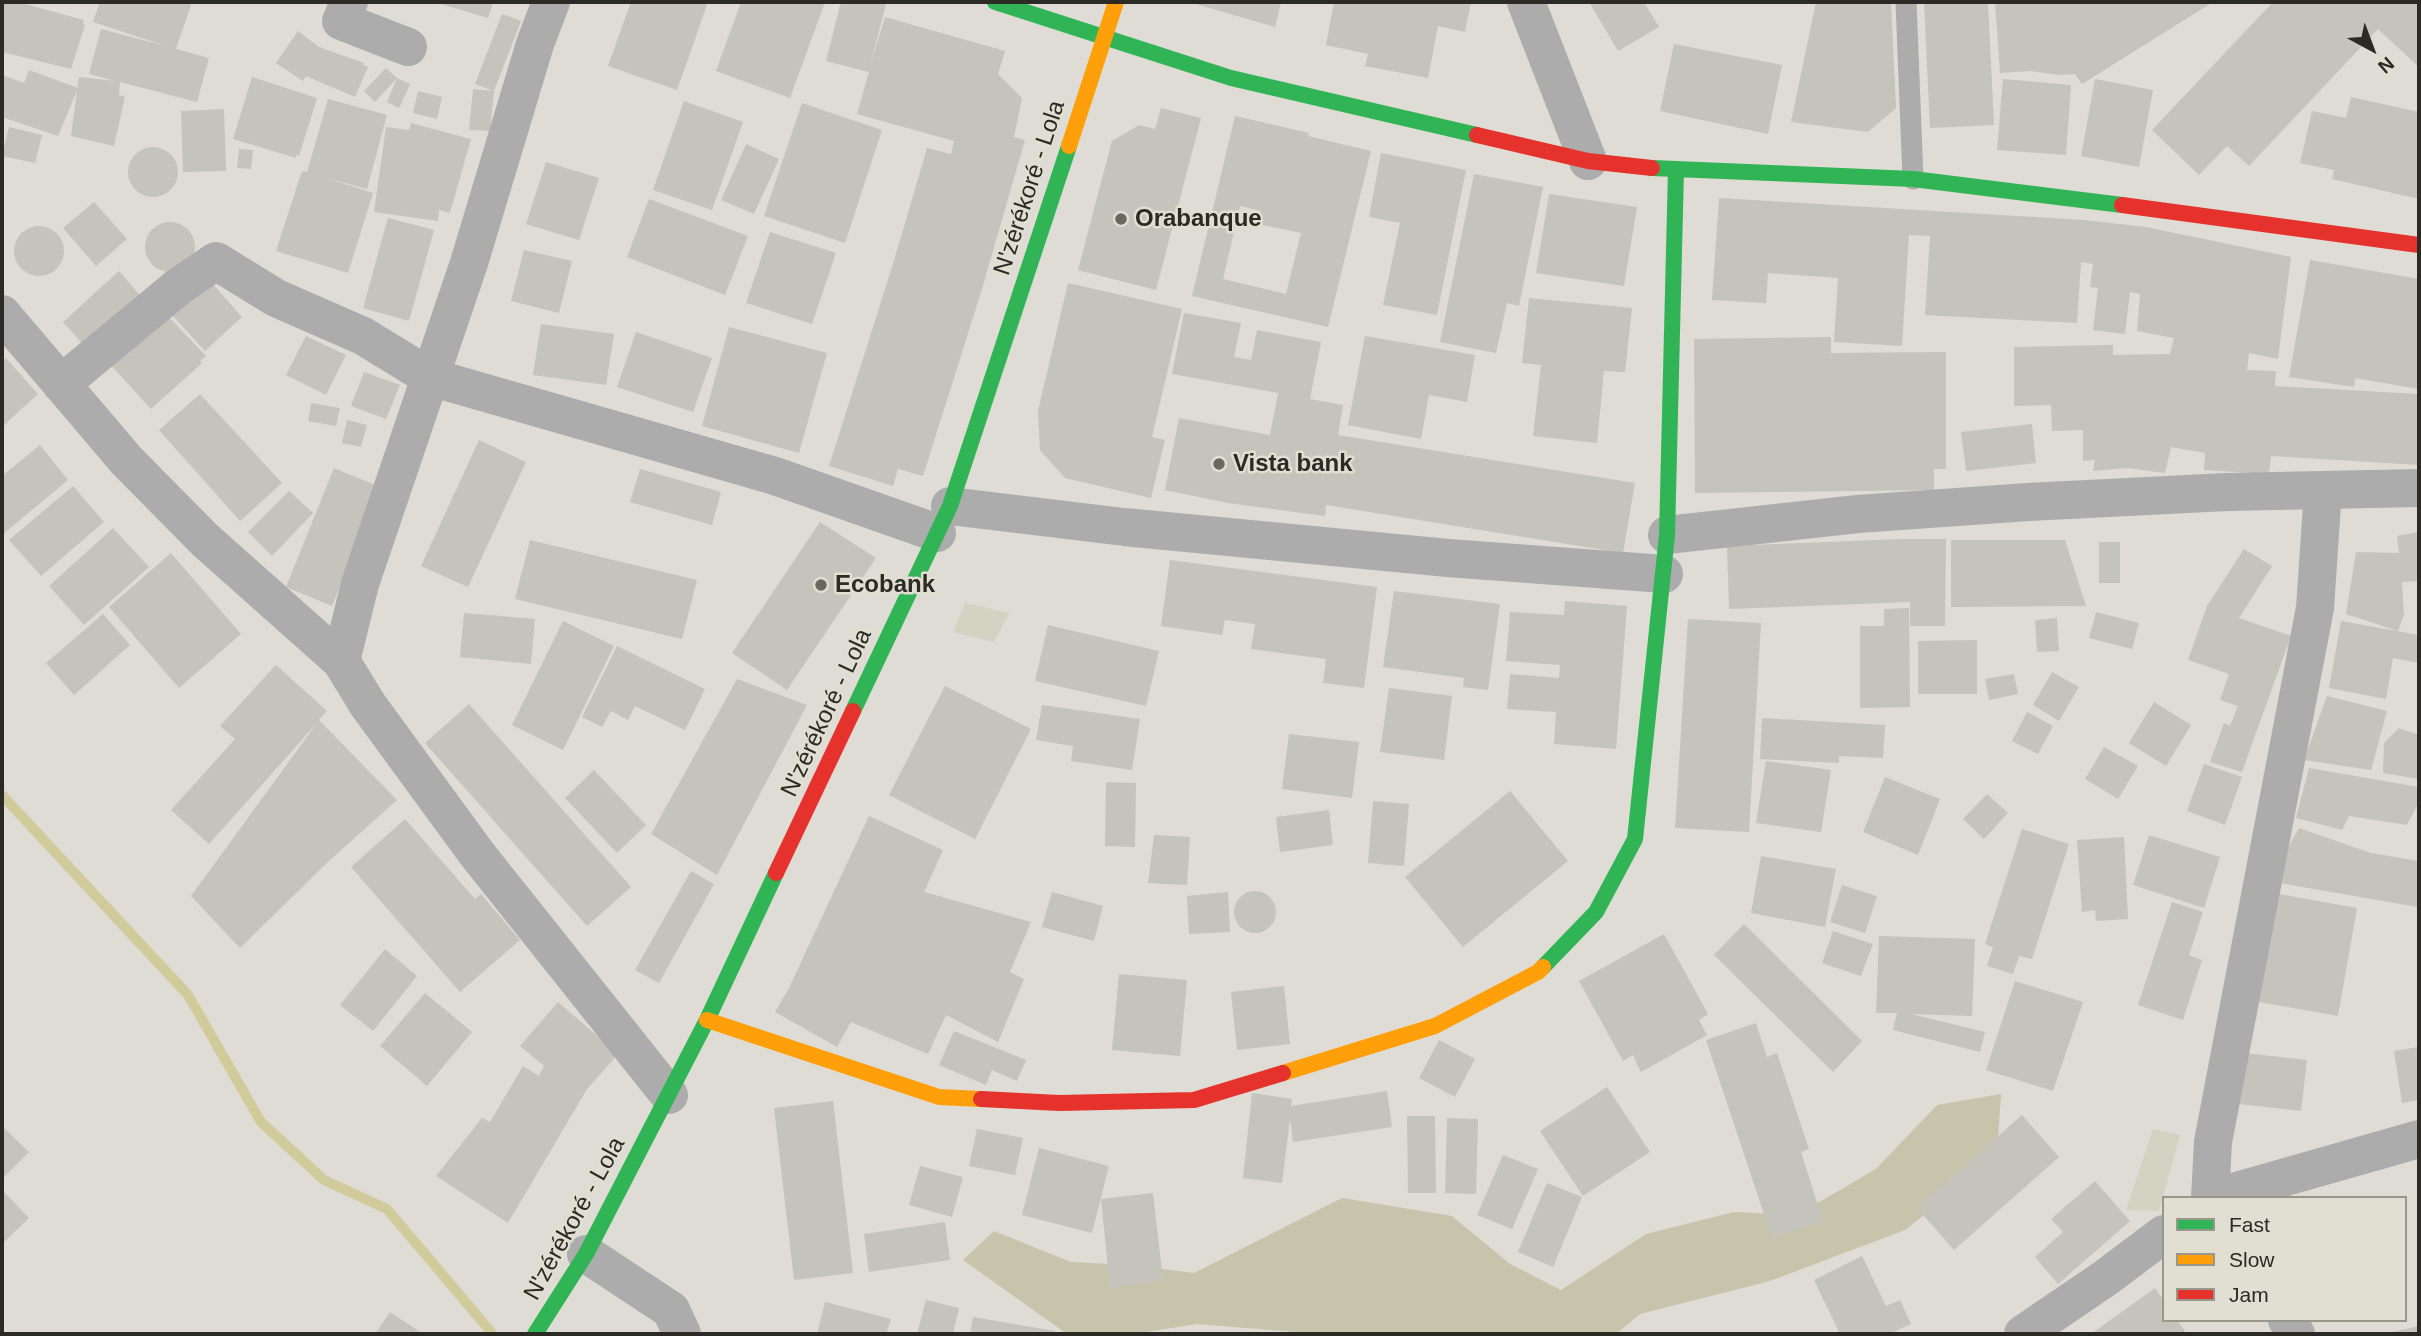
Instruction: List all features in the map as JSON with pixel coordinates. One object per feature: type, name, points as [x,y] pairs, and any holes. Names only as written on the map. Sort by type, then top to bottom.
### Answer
[{"type":"main road","points":[[995,2],[1231,78],[1588,161],[1676,170],[1913,179],[2419,245]]},
{"type":"main road","name":"N'zérékoré - Lola","points":[[535,1334],[586,1254],[707,1020],[944,519],[1116,2]]},
{"type":"main road","points":[[707,1020],[939,1097],[1059,1103],[1194,1100],[1435,1026],[1538,972],[1596,912],[1635,839],[1667,535],[1676,170]]},
{"type":"street","points":[[349,2],[341,21],[408,47]]},
{"type":"street","points":[[341,661],[360,584],[469,263],[535,44],[551,2]]},
{"type":"street","points":[[1526,2],[1588,161]]},
{"type":"street","points":[[61,384],[178,287],[216,261],[276,298],[363,336],[430,377],[775,476],[944,519],[1124,527],[1448,558],[1664,574]]},
{"type":"street","points":[[2,314],[126,460],[205,540],[341,661],[369,705],[477,854],[669,1095]]},
{"type":"street","points":[[1667,535],[1858,514],[2028,502],[2213,493],[2419,488]]},
{"type":"street","points":[[2211,1196],[2213,1142],[2315,608],[2323,490]]},
{"type":"street","points":[[2218,1196],[2419,1139]]},
{"type":"street","points":[[2023,1334],[2162,1236]]},
{"type":"street","points":[[586,1254],[671,1310],[682,1334]]},
{"type":"lane","points":[[1906,2],[1913,179]]},
{"type":"shaded area","points":[[965,603],[1009,613],[994,642],[953,632]]},
{"type":"shaded area","points":[[2001,1094],[1997,1157],[1905,1230],[1770,1281],[1640,1314],[1616,1334],[1320,1334],[1197,1324],[1134,1334],[1067,1334],[963,1260],[994,1231],[1071,1262],[1131,1265],[1194,1273],[1342,1198],[1452,1216],[1510,1264],[1561,1290],[1646,1234],[1734,1212],[1797,1215],[1876,1169],[1937,1105]]},
{"type":"shaded area","points":[[2153,1129],[2180,1135],[2159,1211],[2126,1210]]},
{"type":"building","points":[[4,2],[18,2],[84,20],[85,25],[71,69],[2,52]]},
{"type":"building","points":[[100,2],[192,2],[176,49],[209,58],[197,102],[120,82],[119,95],[125,97],[114,146],[71,136],[79,77],[115,81],[89,74],[101,29],[166,46],[93,22]]},
{"type":"building","points":[[434,2],[493,2],[488,18]]},
{"type":"building","points":[[631,2],[708,2],[677,90],[608,66]]},
{"type":"building","points":[[741,2],[825,2],[790,98],[716,71]]},
{"type":"building","points":[[841,2],[886,4],[870,66],[885,17],[1005,51],[998,74],[1022,98],[1014,137],[1025,140],[982,289],[923,476],[898,469],[893,486],[829,466],[927,148],[951,154],[954,141],[857,114],[869,72],[826,61]]},
{"type":"building","points":[[1189,2],[1281,2],[1275,27]]},
{"type":"building","points":[[1334,2],[1471,2],[1465,32],[1438,26],[1428,78],[1365,66],[1368,54],[1326,45]]},
{"type":"building","points":[[1589,2],[1644,2],[1659,27],[1618,51]]},
{"type":"building","points":[[1816,2],[1891,2],[1896,108],[1868,132],[1791,122]]},
{"type":"building","points":[[1924,2],[1988,2],[1994,125],[1930,128]]},
{"type":"building","points":[[1995,2],[2213,2],[2082,84],[2075,74],[2030,71],[2000,73]]},
{"type":"building","points":[[2273,2],[2419,2],[2419,67],[2378,29],[2249,166],[2227,146],[2199,175],[2152,130]]},
{"type":"building","points":[[502,14],[521,21],[494,91],[475,84]]},
{"type":"building","points":[[298,31],[319,47],[364,63],[363,65],[368,67],[355,97],[306,76],[303,81],[276,63]]},
{"type":"building","points":[[1674,44],[1782,65],[1768,134],[1660,111]]},
{"type":"building","points":[[386,68],[397,78],[375,102],[364,91]]},
{"type":"building","points":[[29,70],[78,88],[58,136],[2,117],[2,75],[24,83]]},
{"type":"building","points":[[252,77],[317,98],[299,156],[296,155],[296,158],[233,139]]},
{"type":"building","points":[[397,78],[410,84],[399,108],[387,102]]},
{"type":"building","points":[[2003,79],[2071,85],[2066,155],[1997,150]]},
{"type":"building","points":[[2095,79],[2153,90],[2139,167],[2081,156]]},
{"type":"building","points":[[473,89],[494,91],[490,131],[469,130]]},
{"type":"building","points":[[418,91],[442,97],[437,119],[413,113]]},
{"type":"building","points":[[2351,97],[2419,112],[2419,199],[2332,179],[2334,170],[2300,163],[2312,111],[2346,118]]},
{"type":"building","points":[[328,99],[387,115],[367,189],[326,178],[373,193],[348,273],[276,251],[302,171],[307,172]]},
{"type":"building","points":[[684,101],[743,122],[712,210],[653,190]]},
{"type":"building","points":[[802,103],[882,130],[845,243],[764,216]]},
{"type":"building","points":[[1161,108],[1201,118],[1156,290],[1078,270],[1112,141],[1139,125],[1155,129]]},
{"type":"building","points":[[224,109],[226,171],[183,172],[181,111]]},
{"type":"building","points":[[1235,116],[1371,151],[1328,327],[1192,296]],"holes":[[[1240,206],[1261,211],[1258,224],[1301,233],[1286,294],[1223,279]]]},
{"type":"building","points":[[411,123],[471,139],[450,213],[439,210],[438,221],[374,212],[386,127],[409,130]]},
{"type":"building","points":[[9,127],[42,135],[35,163],[2,156]]},
{"type":"building","points":[[746,144],[779,159],[754,214],[721,200]]},
{"type":"building","points":[[153,147],[171,154],[178,172],[171,190],[153,197],[135,190],[128,172],[135,154]]},
{"type":"building","points":[[239,149],[253,150],[251,169],[237,168]]},
{"type":"building","points":[[1381,153],[1466,170],[1437,315],[1383,305],[1400,223],[1369,217]]},
{"type":"building","points":[[546,162],[599,178],[579,240],[526,224]]},
{"type":"building","points":[[1474,174],[1543,187],[1519,306],[1507,303],[1496,353],[1440,342]]},
{"type":"building","points":[[1549,194],[1637,207],[1624,286],[1536,273]]},
{"type":"building","points":[[1719,198],[2084,220],[2146,227],[2291,257],[2278,359],[2249,353],[2247,370],[2276,371],[2275,386],[2419,394],[2419,465],[2271,456],[2269,474],[2204,470],[2205,453],[2171,447],[2165,473],[2127,468],[2093,471],[2095,460],[2083,461],[2083,430],[2052,431],[2051,405],[2014,406],[2014,347],[2113,345],[2113,355],[2170,354],[2174,338],[2137,331],[2140,294],[2130,292],[2125,334],[2093,330],[2098,288],[2090,287],[2093,264],[2081,262],[2077,323],[1925,315],[1930,236],[1909,235],[1902,346],[1834,342],[1838,278],[1768,273],[1766,303],[1712,300]]},
{"type":"building","points":[[649,199],[748,236],[725,295],[627,257]]},
{"type":"building","points":[[94,202],[127,239],[96,266],[63,228]]},
{"type":"building","points":[[388,218],[434,230],[409,321],[363,308]]},
{"type":"building","points":[[170,222],[188,229],[195,247],[188,265],[170,272],[152,265],[145,247],[152,229]]},
{"type":"building","points":[[39,226],[57,233],[64,251],[57,269],[39,276],[21,269],[14,251],[21,233]]},
{"type":"building","points":[[770,232],[836,253],[812,324],[746,303]]},
{"type":"building","points":[[524,250],[572,261],[559,313],[511,301]]},
{"type":"building","points":[[2310,260],[2419,279],[2419,389],[2355,378],[2354,387],[2289,377]]},
{"type":"building","points":[[119,271],[144,300],[88,350],[63,322]]},
{"type":"building","points":[[210,281],[242,317],[205,351],[172,315]]},
{"type":"building","points":[[1068,283],[1182,309],[1152,437],[1165,440],[1151,498],[1065,478],[1040,450],[1038,411]]},
{"type":"building","points":[[1529,298],[1632,308],[1625,372],[1604,371],[1597,443],[1533,436],[1541,365],[1522,363]]},
{"type":"building","points":[[164,312],[206,356],[200,361],[202,363],[151,409],[109,363]]},
{"type":"building","points":[[1184,313],[1241,323],[1234,357],[1251,360],[1257,330],[1321,342],[1310,399],[1343,405],[1338,435],[1635,483],[1623,553],[1326,505],[1325,516],[1228,503],[1165,490],[1179,418],[1270,435],[1278,393],[1172,374]]},
{"type":"building","points":[[541,324],[614,334],[606,385],[533,375]]},
{"type":"building","points":[[729,327],[827,353],[799,453],[702,426]]},
{"type":"building","points":[[636,332],[712,358],[693,412],[617,387]]},
{"type":"building","points":[[306,336],[346,355],[326,395],[286,375]]},
{"type":"building","points":[[1365,336],[1475,355],[1467,402],[1429,395],[1421,439],[1348,425]]},
{"type":"building","points":[[1831,337],[1831,353],[1946,352],[1946,469],[1934,469],[1934,490],[1695,493],[1694,339]]},
{"type":"building","points":[[6,358],[38,394],[2,427],[2,362]]},
{"type":"building","points":[[364,372],[400,385],[386,419],[351,406]]},
{"type":"building","points":[[200,394],[282,483],[240,521],[159,430]]},
{"type":"building","points":[[311,403],[340,408],[336,426],[308,421]]},
{"type":"building","points":[[347,420],[367,425],[361,447],[342,443]]},
{"type":"building","points":[[2032,424],[2036,463],[1966,471],[1961,432]]},
{"type":"building","points":[[479,440],[526,462],[468,587],[421,566]]},
{"type":"building","points":[[40,445],[68,480],[2,535],[2,476]]},
{"type":"building","points":[[334,468],[380,487],[332,606],[286,587]]},
{"type":"building","points":[[640,469],[721,492],[712,525],[630,502]]},
{"type":"building","points":[[73,486],[104,522],[41,576],[9,540]]},
{"type":"building","points":[[289,491],[313,513],[272,556],[248,532]]},
{"type":"building","points":[[820,522],[876,558],[787,690],[732,653]]},
{"type":"building","points":[[113,528],[149,567],[84,625],[49,586]]},
{"type":"building","points":[[2419,532],[2419,581],[2402,582],[2404,615],[2398,631],[2346,614],[2356,552],[2399,553],[2397,536]]},
{"type":"building","points":[[1946,539],[1945,626],[1910,626],[1910,602],[1729,609],[1727,546]]},
{"type":"building","points":[[530,540],[697,580],[682,639],[515,599]]},
{"type":"building","points":[[1951,540],[2065,540],[2086,606],[1951,607]]},
{"type":"building","points":[[2099,542],[2120,542],[2120,583],[2099,583]]},
{"type":"building","points":[[2244,549],[2272,566],[2239,618],[2291,636],[2242,772],[2210,762],[2224,723],[2230,726],[2238,706],[2220,700],[2229,674],[2188,660],[2207,606]]},
{"type":"building","points":[[171,553],[241,634],[179,688],[109,607]]},
{"type":"building","points":[[1170,560],[1377,587],[1364,688],[1323,683],[1326,659],[1251,649],[1255,624],[1225,620],[1222,635],[1161,626]]},
{"type":"building","points":[[1394,591],[1500,604],[1488,690],[1463,687],[1464,678],[1383,667]]},
{"type":"building","points":[[1565,601],[1627,606],[1616,749],[1554,744],[1556,712],[1507,709],[1510,674],[1559,678],[1560,665],[1506,661],[1510,612],[1564,615]]},
{"type":"building","points":[[1909,608],[1910,707],[1860,708],[1860,626],[1884,626],[1884,609]]},
{"type":"building","points":[[2096,612],[2139,623],[2132,649],[2089,638]]},
{"type":"building","points":[[464,613],[535,619],[531,664],[460,657]]},
{"type":"building","points":[[103,614],[130,645],[74,695],[46,663]]},
{"type":"building","points":[[2057,618],[2059,651],[2037,652],[2035,620]]},
{"type":"building","points":[[1688,619],[1761,623],[1749,832],[1675,828]]},
{"type":"building","points":[[563,621],[614,646],[563,750],[512,725]]},
{"type":"building","points":[[2341,621],[2419,635],[2419,663],[2393,658],[2386,699],[2329,688]]},
{"type":"building","points":[[1048,625],[1159,651],[1146,706],[1035,681]]},
{"type":"building","points":[[1977,640],[1977,694],[1918,694],[1918,641]]},
{"type":"building","points":[[617,646],[705,689],[685,730],[635,706],[628,720],[611,711],[602,727],[582,717]]},
{"type":"building","points":[[276,665],[327,711],[319,720],[397,800],[331,859],[240,948],[191,896],[317,723],[209,844],[171,810],[235,739],[220,726]]},
{"type":"building","points":[[2052,672],[2079,687],[2059,721],[2033,705]]},
{"type":"building","points":[[2014,674],[2018,694],[1989,700],[1985,679]]},
{"type":"building","points":[[737,679],[807,705],[717,875],[651,834]]},
{"type":"building","points":[[945,686],[1031,729],[975,839],[889,795]]},
{"type":"building","points":[[1389,688],[1452,696],[1444,760],[1380,752]]},
{"type":"building","points":[[2327,696],[2387,711],[2371,770],[2304,760]]},
{"type":"building","points":[[2154,702],[2191,725],[2166,766],[2129,743]]},
{"type":"building","points":[[469,704],[631,887],[587,926],[425,743]]},
{"type":"building","points":[[1042,705],[1140,719],[1132,770],[1071,761],[1073,746],[1036,740]]},
{"type":"building","points":[[2027,712],[2053,726],[2038,754],[2012,741]]},
{"type":"building","points":[[1762,718],[1885,725],[1883,758],[1839,756],[1839,763],[1760,759]]},
{"type":"building","points":[[2399,728],[2419,735],[2419,779],[2383,773],[2384,743]]},
{"type":"building","points":[[1289,734],[1359,742],[1352,798],[1282,789]]},
{"type":"building","points":[[2104,747],[2138,766],[2118,799],[2085,779]]},
{"type":"building","points":[[1766,761],[1831,770],[1821,832],[1756,823]]},
{"type":"building","points":[[2204,764],[2242,777],[2225,825],[2187,811]]},
{"type":"building","points":[[2309,768],[2419,787],[2419,802],[2407,825],[2349,816],[2342,830],[2296,818]]},
{"type":"building","points":[[594,770],[646,825],[617,853],[565,798]]},
{"type":"building","points":[[1885,777],[1940,799],[1918,855],[1863,832]]},
{"type":"building","points":[[1106,782],[1136,783],[1135,847],[1105,846]]},
{"type":"building","points":[[1510,791],[1568,861],[1463,947],[1405,877]]},
{"type":"building","points":[[1987,794],[2008,813],[1984,839],[1963,819]]},
{"type":"building","points":[[1373,801],[1409,804],[1404,866],[1368,863]]},
{"type":"building","points":[[1329,810],[1333,845],[1280,852],[1276,817]]},
{"type":"building","points":[[869,816],[943,850],[924,892],[1031,922],[1010,972],[1024,979],[998,1042],[946,1015],[928,1054],[851,1022],[837,1047],[775,1012],[789,988]]},
{"type":"building","points":[[405,819],[475,899],[481,894],[520,940],[460,992],[351,867]]},
{"type":"building","points":[[2299,828],[2371,853],[2419,861],[2417,907],[2274,882],[2284,855]]},
{"type":"building","points":[[2022,829],[2069,844],[2032,959],[2019,956],[2013,974],[1987,966],[1993,947],[1985,944]]},
{"type":"building","points":[[1154,835],[1190,837],[1187,885],[1148,883]]},
{"type":"building","points":[[2149,835],[2220,857],[2204,908],[2133,885]]},
{"type":"building","points":[[2124,837],[2128,919],[2096,921],[2095,910],[2082,912],[2077,840]]},
{"type":"building","points":[[1761,856],[1836,869],[1825,927],[1751,913]]},
{"type":"building","points":[[691,871],[714,884],[659,983],[635,970]]},
{"type":"building","points":[[1842,885],[1877,896],[1865,933],[1830,922]]},
{"type":"building","points":[[1255,891],[1270,897],[1276,912],[1270,927],[1255,933],[1240,927],[1234,912],[1240,897]]},
{"type":"building","points":[[1052,892],[1103,906],[1094,941],[1042,927]]},
{"type":"building","points":[[1228,892],[1230,932],[1189,934],[1187,896]]},
{"type":"building","points":[[2268,892],[2357,908],[2338,1016],[2248,1000]]},
{"type":"building","points":[[2172,902],[2203,912],[2189,955],[2202,960],[2183,1020],[2138,1005]]},
{"type":"building","points":[[1744,924],[1862,1041],[1833,1072],[1714,955]]},
{"type":"building","points":[[1833,931],[1873,944],[1861,976],[1822,963]]},
{"type":"building","points":[[1664,934],[1708,1014],[1699,1020],[1707,1035],[1641,1072],[1633,1055],[1623,1061],[1579,981]]},
{"type":"building","points":[[1879,936],[1975,939],[1972,1016],[1911,1014],[1985,1032],[1980,1052],[1893,1030],[1897,1013],[1876,1013]]},
{"type":"building","points":[[385,949],[417,976],[373,1031],[340,1005]]},
{"type":"building","points":[[1119,974],[1187,980],[1180,1056],[1112,1050]]},
{"type":"building","points":[[2015,981],[2083,1002],[2053,1091],[1986,1070]]},
{"type":"building","points":[[1284,986],[1290,1044],[1237,1050],[1231,992]]},
{"type":"building","points":[[425,993],[472,1032],[427,1086],[380,1046]]},
{"type":"building","points":[[558,1002],[618,1054],[587,1089],[508,1223],[436,1176],[482,1118],[490,1122],[523,1066],[539,1076],[544,1066],[520,1046]]},
{"type":"building","points":[[1756,1023],[1767,1057],[1777,1053],[1809,1149],[1801,1152],[1823,1221],[1772,1238],[1706,1040]]},
{"type":"building","points":[[954,1031],[1026,1060],[1017,1081],[992,1070],[986,1085],[939,1065]]},
{"type":"building","points":[[1439,1040],[1475,1059],[1455,1097],[1419,1078]]},
{"type":"building","points":[[2419,1047],[2419,1100],[2402,1103],[2394,1051]]},
{"type":"building","points":[[2245,1053],[2307,1060],[2301,1111],[2239,1104]]},
{"type":"building","points":[[1607,1087],[1650,1152],[1583,1196],[1540,1131]]},
{"type":"building","points":[[1387,1091],[1392,1127],[1293,1142],[1290,1119],[1282,1183],[1243,1178],[1252,1093],[1292,1099],[1291,1106]]},
{"type":"building","points":[[833,1101],[853,1273],[794,1280],[774,1108]]},
{"type":"building","points":[[2022,1115],[2059,1157],[1954,1250],[1917,1208]]},
{"type":"building","points":[[1407,1116],[1435,1116],[1436,1193],[1408,1193]]},
{"type":"building","points":[[1447,1118],[1478,1119],[1476,1194],[1445,1193]]},
{"type":"building","points":[[2,1126],[29,1152],[2,1179]]},
{"type":"building","points":[[977,1129],[1023,1138],[1015,1175],[969,1166]]},
{"type":"building","points":[[1039,1148],[1109,1166],[1092,1233],[1022,1215]]},
{"type":"building","points":[[1503,1155],[1538,1169],[1512,1229],[1477,1215]]},
{"type":"building","points":[[920,1166],[963,1177],[952,1217],[909,1205]]},
{"type":"building","points":[[2095,1181],[2130,1221],[2058,1284],[2035,1257],[2063,1232],[2051,1219]]},
{"type":"building","points":[[1547,1183],[1582,1197],[1553,1267],[1518,1252]]},
{"type":"building","points":[[2,1190],[29,1218],[2,1244]]},
{"type":"building","points":[[1153,1193],[1163,1281],[1110,1288],[1101,1199]]},
{"type":"building","points":[[945,1222],[950,1260],[869,1272],[864,1234]]},
{"type":"building","points":[[1862,1256],[1886,1306],[1900,1300],[1911,1324],[1889,1334],[1840,1334],[1814,1280]]},
{"type":"building","points":[[2155,1288],[2162,1298],[2162,1322],[2178,1322],[2185,1331],[2181,1334],[2091,1334]]},
{"type":"building","points":[[926,1300],[959,1308],[953,1334],[917,1334]]},
{"type":"building","points":[[825,1302],[891,1319],[886,1334],[817,1334]]},
{"type":"building","points":[[390,1312],[423,1334],[375,1334]]},
{"type":"building","points":[[973,1317],[1055,1331],[1055,1334],[970,1334]]},
{"type":"building","points":[[2419,1326],[2419,1334],[2388,1334],[2388,1333]]},
{"type":"waterway","points":[[2,795],[188,995],[261,1122],[324,1180],[387,1209],[491,1332]]},
{"type":"traffic: fast","points":[[995,2],[1231,78],[1477,135]]},
{"type":"traffic: fast","points":[[853,711],[950,506],[1069,146]]},
{"type":"traffic: fast","points":[[1652,168],[1913,179],[2122,205]]},
{"type":"traffic: fast","points":[[1543,967],[1596,912],[1635,839],[1667,535],[1676,170]]},
{"type":"traffic: fast","points":[[535,1334],[586,1254],[707,1020],[776,873]]},
{"type":"traffic: slow","points":[[1069,146],[1116,2]]},
{"type":"traffic: slow","points":[[1283,1073],[1435,1026],[1543,967]]},
{"type":"traffic: slow","points":[[707,1020],[939,1097],[981,1099]]},
{"type":"traffic: jam","points":[[1477,135],[1588,161],[1652,168]]},
{"type":"traffic: jam","points":[[2122,205],[2419,245]]},
{"type":"traffic: jam","points":[[776,873],[853,711]]},
{"type":"traffic: jam","points":[[981,1099],[1059,1103],[1194,1100],[1283,1073]]},
{"type":"place","name":"Orabanque","points":[[1121,219]]},
{"type":"place","name":"Vista bank","points":[[1219,464]]},
{"type":"place","name":"Ecobank","points":[[821,585]]}]
